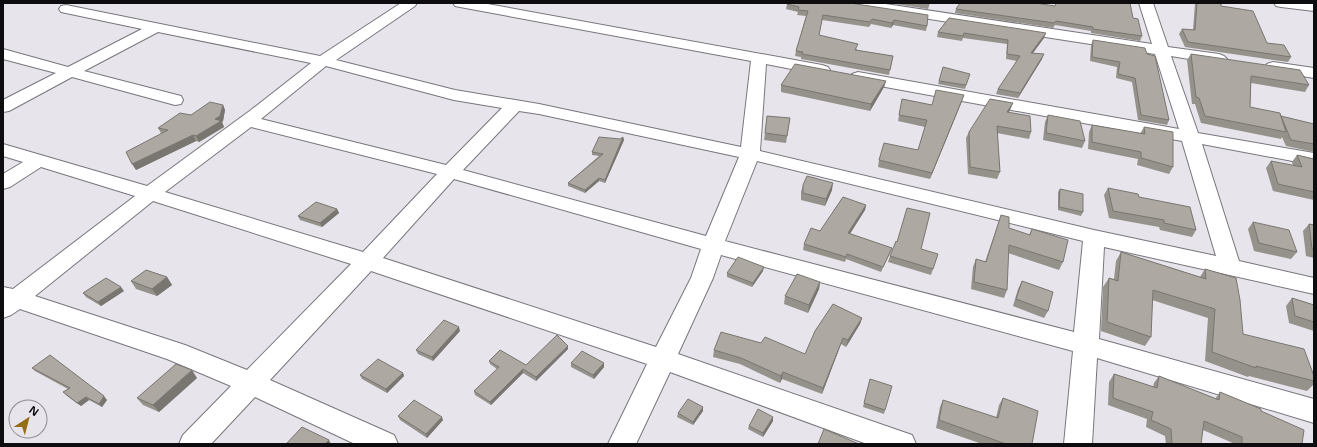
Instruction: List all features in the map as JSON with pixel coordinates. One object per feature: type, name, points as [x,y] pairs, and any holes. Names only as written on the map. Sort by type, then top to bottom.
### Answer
[{"type":"street","points":[[8,300],[248,121],[323,61],[410,3]]},
{"type":"street","points":[[460,3],[1314,160]]},
{"type":"street","points":[[852,3],[1235,62]]},
{"type":"street","points":[[1146,3],[1190,136],[1230,267]]},
{"type":"street","points":[[1281,3],[1314,7]]},
{"type":"street","points":[[66,8],[323,61],[447,94],[539,109],[750,154],[1094,237],[1314,286]]},
{"type":"street","points":[[3,107],[156,27]]},
{"type":"street","points":[[3,54],[175,100]]},
{"type":"street","points":[[622,444],[702,278],[713,245],[750,154],[759,58]]},
{"type":"street","points":[[1257,65],[1314,73]]},
{"type":"street","points":[[193,444],[494,125],[514,106]]},
{"type":"street","points":[[248,121],[450,172],[713,245],[1086,345],[1314,411]]},
{"type":"street","points":[[3,150],[367,261],[662,359],[902,444]]},
{"type":"street","points":[[3,183],[38,161]]},
{"type":"street","points":[[1078,444],[1094,237]]},
{"type":"street","points":[[8,300],[176,352],[384,444]]},
{"type":"building","points":[[850,3],[928,15],[927,26],[894,20],[892,23],[872,19],[870,22],[823,15],[819,35],[858,44],[855,50],[893,56],[890,70],[802,54],[803,52],[796,51],[808,11],[798,10],[799,7],[787,4]]},
{"type":"building","points":[[960,3],[1035,3],[1055,6],[1056,3],[1130,3],[1133,18],[1138,19],[1142,36],[1093,29],[1093,27],[1056,21],[1054,23],[956,9]]},
{"type":"building","points":[[1197,3],[1218,3],[1221,4],[1221,6],[1253,11],[1267,43],[1284,45],[1291,57],[1188,42],[1182,29],[1195,30]]},
{"type":"building","points":[[949,18],[1046,33],[1031,53],[1044,54],[1020,93],[998,89],[1020,56],[1007,54],[1008,40],[964,33],[963,36],[938,32]]},
{"type":"building","points":[[1093,40],[1145,48],[1147,54],[1155,56],[1169,120],[1141,115],[1135,78],[1118,74],[1120,62],[1092,57]]},
{"type":"building","points":[[1191,54],[1300,70],[1309,85],[1251,76],[1250,107],[1280,113],[1286,132],[1205,116],[1199,98],[1196,97]]},
{"type":"building","points":[[795,64],[886,81],[871,104],[781,85]]},
{"type":"building","points":[[943,67],[970,74],[966,85],[939,81]]},
{"type":"building","points":[[936,90],[964,95],[932,173],[879,160],[884,143],[918,150],[927,120],[899,115],[902,99],[932,105]]},
{"type":"building","points":[[990,99],[1013,103],[1007,112],[1030,116],[1031,132],[997,126],[1000,172],[970,167],[969,132]]},
{"type":"building","points":[[210,102],[223,105],[220,116],[215,119],[221,121],[196,136],[193,135],[132,164],[126,152],[168,130],[158,128],[180,113],[191,115]]},
{"type":"building","points":[[1048,115],[1080,121],[1085,141],[1046,133]]},
{"type":"building","points":[[767,116],[790,118],[787,136],[765,133]]},
{"type":"building","points":[[1281,116],[1314,124],[1314,144],[1291,140]]},
{"type":"building","points":[[1092,125],[1145,134],[1144,127],[1173,132],[1173,167],[1141,158],[1141,152],[1092,142]]},
{"type":"building","points":[[599,137],[620,139],[623,137],[605,180],[599,178],[585,190],[568,183],[603,154],[592,152]]},
{"type":"building","points":[[1297,155],[1314,159],[1314,192],[1278,184],[1271,161],[1302,167]]},
{"type":"building","points":[[807,176],[833,183],[826,199],[803,193],[803,185]]},
{"type":"building","points":[[1108,188],[1138,194],[1139,197],[1190,207],[1196,230],[1164,223],[1164,220],[1113,211]]},
{"type":"building","points":[[1060,189],[1083,194],[1083,212],[1059,207]]},
{"type":"building","points":[[843,197],[866,205],[848,233],[892,248],[883,267],[847,254],[846,257],[804,244],[811,228],[820,231]]},
{"type":"building","points":[[316,202],[337,209],[320,223],[298,216]]},
{"type":"building","points":[[907,208],[930,213],[921,249],[938,254],[933,269],[890,256],[896,241],[897,242]]},
{"type":"building","points":[[1001,215],[1009,217],[1009,228],[1030,235],[1032,229],[1068,240],[1063,262],[1009,245],[1007,290],[974,282],[976,259],[986,262]]},
{"type":"building","points":[[1253,222],[1289,230],[1297,252],[1259,243]]},
{"type":"building","points":[[1309,224],[1314,225],[1314,249],[1312,249]]},
{"type":"building","points":[[1121,252],[1206,279],[1205,269],[1236,278],[1240,300],[1243,334],[1304,349],[1314,376],[1314,381],[1256,366],[1256,368],[1212,352],[1215,309],[1153,290],[1151,337],[1107,322],[1109,278],[1118,281]]},
{"type":"building","points":[[738,257],[764,267],[753,283],[727,273]]},
{"type":"building","points":[[146,270],[167,277],[152,289],[131,281]]},
{"type":"building","points":[[797,274],[820,282],[809,305],[785,296]]},
{"type":"building","points":[[106,278],[121,287],[98,302],[83,293]]},
{"type":"building","points":[[1022,281],[1053,292],[1048,311],[1016,299]]},
{"type":"building","points":[[1292,298],[1314,305],[1314,322],[1295,316]]},
{"type":"building","points":[[833,304],[862,318],[848,340],[843,338],[823,388],[783,372],[781,376],[741,358],[714,350],[721,332],[761,343],[765,337],[805,354],[815,331]]},
{"type":"building","points":[[444,320],[459,327],[432,357],[416,350]]},
{"type":"building","points":[[557,335],[568,346],[536,377],[523,369],[490,402],[474,391],[499,367],[489,361],[500,350],[526,365]]},
{"type":"building","points":[[582,351],[604,363],[593,375],[571,363]]},
{"type":"building","points":[[50,355],[104,396],[99,404],[86,397],[77,403],[63,392],[70,388],[32,368]]},
{"type":"building","points":[[378,359],[403,373],[386,389],[360,375]]},
{"type":"building","points":[[176,364],[192,370],[153,405],[137,398]]},
{"type":"building","points":[[1114,374],[1157,388],[1159,376],[1219,400],[1220,392],[1261,409],[1261,411],[1304,430],[1302,444],[1242,444],[1242,437],[1204,421],[1201,444],[1172,444],[1171,429],[1151,420],[1153,412],[1113,398]]},
{"type":"building","points":[[870,379],[892,386],[885,410],[864,403]]},
{"type":"building","points":[[1003,398],[1038,411],[1032,444],[1006,444],[939,420],[943,400],[998,418]]},
{"type":"building","points":[[688,399],[703,407],[693,422],[678,413]]},
{"type":"building","points":[[414,400],[442,417],[426,434],[398,416]]},
{"type":"building","points":[[758,409],[773,417],[763,433],[749,426]]},
{"type":"building","points":[[302,427],[329,440],[325,444],[286,444]]},
{"type":"building","points":[[824,429],[859,444],[818,444]]}]
